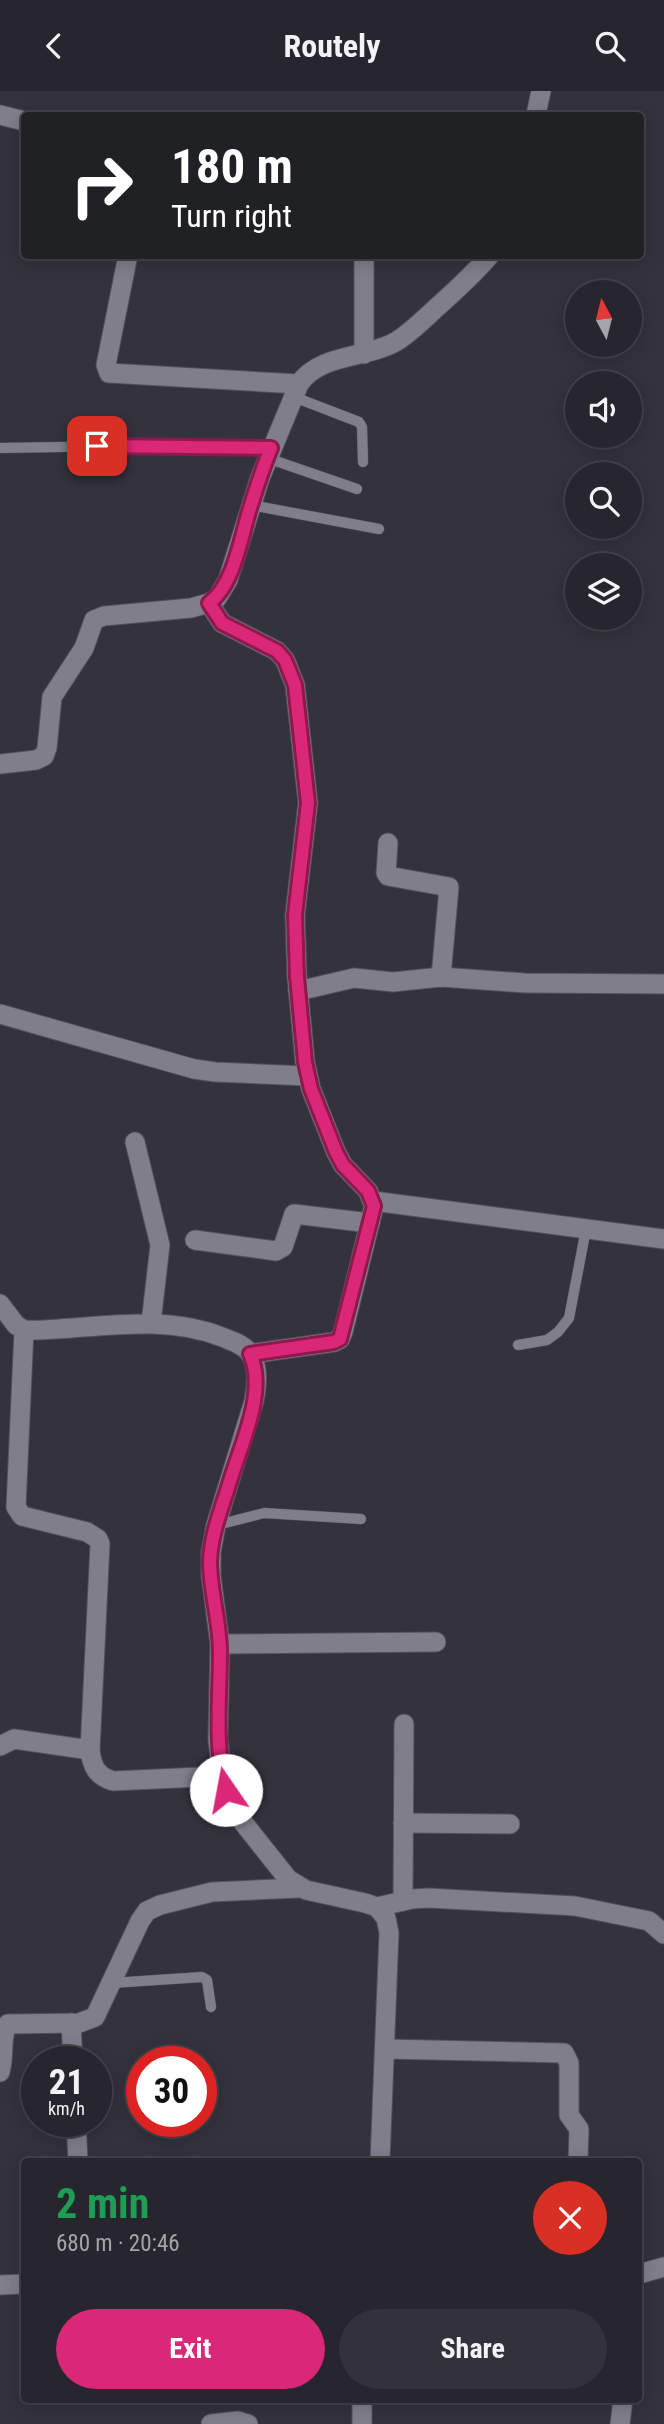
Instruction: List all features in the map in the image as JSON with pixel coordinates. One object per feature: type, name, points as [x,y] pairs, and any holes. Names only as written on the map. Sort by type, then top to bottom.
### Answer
[{"type":"street","points":[[537,112],[541,91]]},
{"type":"street","points":[[0,115],[21,120]]},
{"type":"street","points":[[127,259],[106,365],[109,373],[297,391]]},
{"type":"street","points":[[364,259],[364,354]]},
{"type":"street","points":[[0,764],[44,757],[52,697],[83,648],[94,620],[104,616],[191,608],[217,598],[228,580],[269,453],[297,391],[315,368],[383,349],[407,335],[485,259]]},
{"type":"street","points":[[209,603],[222,623],[277,651],[285,660],[295,685],[308,811],[296,891],[295,947],[307,1076],[336,1152],[343,1165],[368,1191],[373,1201],[370,1223],[340,1339],[250,1354]]},
{"type":"street","points":[[388,843],[388,876],[449,887],[440,977]]},
{"type":"street","points":[[298,991],[354,978],[393,982],[440,977],[525,983],[664,984]]},
{"type":"street","points":[[0,1014],[194,1069],[307,1076]]},
{"type":"street","points":[[135,1142],[160,1245],[151,1323]]},
{"type":"street","points":[[373,1201],[664,1239]]},
{"type":"street","points":[[195,1240],[276,1251],[283,1248],[294,1214],[370,1223]]},
{"type":"street","points":[[0,1304],[16,1325],[24,1330],[151,1323],[216,1334],[235,1342],[250,1354],[256,1373],[254,1401],[216,1525],[210,1563],[220,1644],[218,1739],[222,1776],[238,1816],[288,1879],[299,1888]]},
{"type":"street","points":[[24,1330],[16,1507],[22,1516],[29,1519],[93,1534],[98,1539],[101,1550],[90,1750],[95,1771],[103,1778],[113,1781],[222,1776]]},
{"type":"street","points":[[220,1644],[436,1641]]},
{"type":"street","points":[[403,1901],[404,1724]]},
{"type":"street","points":[[0,1746],[14,1739],[90,1750]]},
{"type":"street","points":[[403,1823],[510,1824]]},
{"type":"street","points":[[0,2072],[0,2036],[4,2027],[8,2024],[85,2022],[95,2017],[140,1921],[153,1908],[198,1895],[225,1890],[299,1888],[377,1907],[429,1898],[575,1906],[643,1919],[654,1923],[664,1934]]},
{"type":"street","points":[[377,1907],[386,1918],[389,1933],[380,2158]]},
{"type":"street","points":[[71,2023],[72,2046]]},
{"type":"street","points":[[384,2049],[564,2053],[569,2063],[569,2115],[579,2129],[578,2158]]},
{"type":"street","points":[[77,2137],[78,2158]]},
{"type":"street","points":[[642,2276],[664,2267]]},
{"type":"street","points":[[0,2285],[21,2284]]},
{"type":"street","points":[[362,2403],[362,2424]]},
{"type":"street","points":[[620,2424],[623,2403]]},
{"type":"street","points":[[211,2424],[238,2421],[248,2424]]},
{"type":"lane","points":[[297,391],[361,424],[363,462]]},
{"type":"lane","points":[[0,449],[110,446],[269,453],[357,489]]},
{"type":"lane","points":[[251,504],[379,529]]},
{"type":"lane","points":[[518,1345],[547,1340],[558,1332],[569,1318],[586,1229]]},
{"type":"lane","points":[[216,1525],[264,1513],[361,1519]]},
{"type":"lane","points":[[112,1983],[202,1976],[207,1980],[211,2007]]},
{"type":"route","points":[[97,446],[271,448],[228,580],[217,598],[209,603],[219,621],[277,651],[285,660],[295,685],[308,803],[295,915],[297,977],[307,1076],[336,1152],[343,1165],[371,1195],[374,1206],[340,1339],[250,1354],[256,1373],[254,1401],[216,1525],[210,1563],[220,1644],[219,1759],[226,1790]]}]
